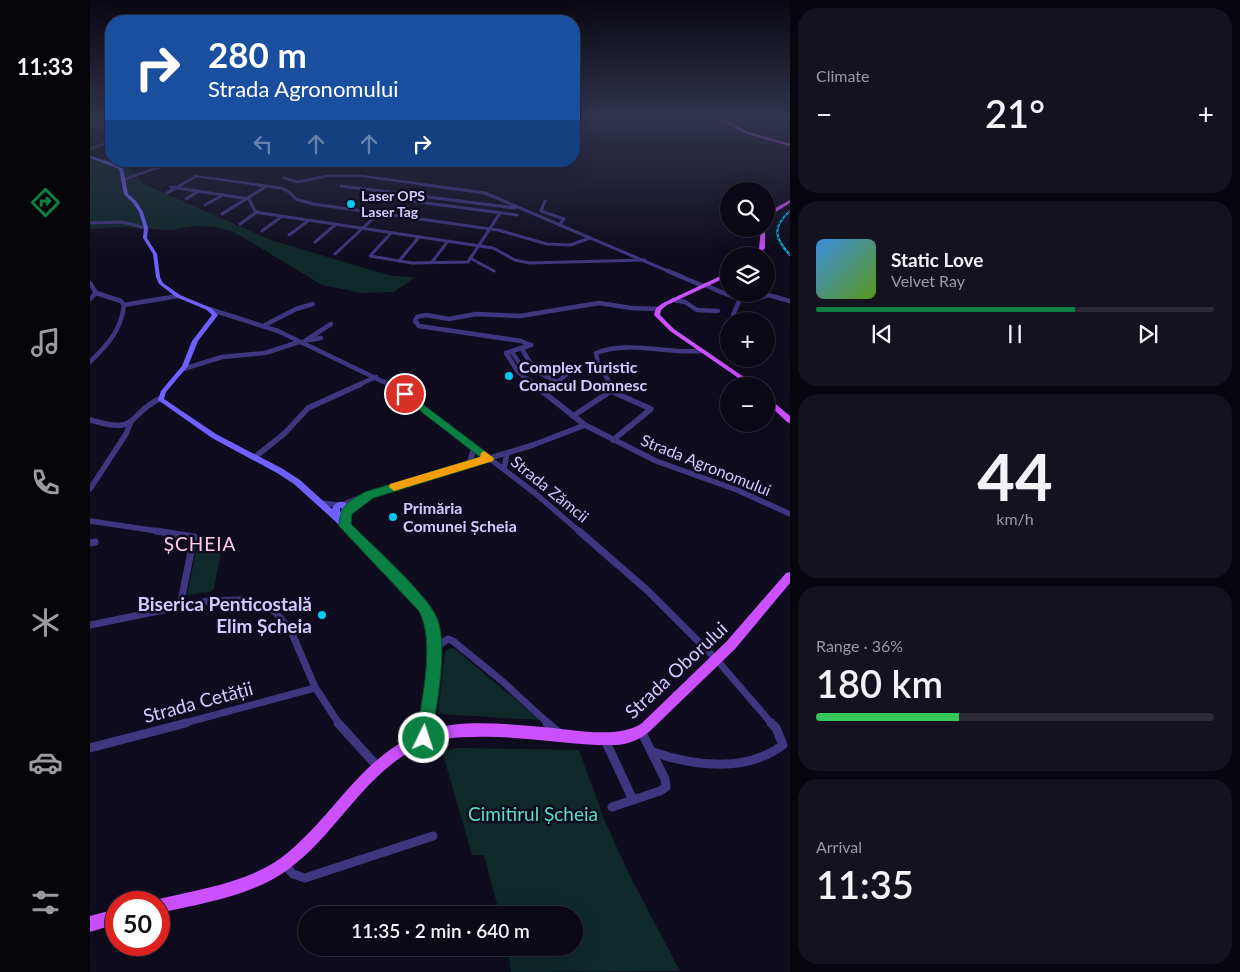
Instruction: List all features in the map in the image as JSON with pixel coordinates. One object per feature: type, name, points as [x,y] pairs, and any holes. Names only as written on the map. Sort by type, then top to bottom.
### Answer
[{"type":"main road","points":[[121,168],[122,180]]},
{"type":"main road","name":"Strada Zămcii","points":[[122,180],[127,195],[139,208],[146,228],[145,238],[155,254],[159,281],[178,296],[209,309]]},
{"type":"main road","points":[[775,210],[790,201]]},
{"type":"main road","points":[[720,278],[658,309],[657,316],[662,323],[740,377]]},
{"type":"main road","points":[[170,903],[245,883],[284,864],[323,827],[377,766],[424,738],[435,648],[434,630],[430,615],[345,526],[340,510],[321,504],[290,477],[200,427],[169,407],[161,398],[165,390],[183,369],[195,341],[213,320],[215,315],[209,309]]},
{"type":"main road","points":[[775,406],[790,420]]},
{"type":"main road","name":"Strada Oborului","points":[[424,738],[459,731],[623,738],[641,731],[745,629],[790,576]]},
{"type":"main road","points":[[90,924],[105,920]]},
{"type":"street","points":[[122,180],[163,167]]},
{"type":"street","points":[[167,193],[196,176],[284,189],[293,198],[307,203],[489,228],[555,245],[577,243],[590,238]]},
{"type":"street","points":[[284,178],[296,182],[327,176],[362,176],[487,194],[720,291]]},
{"type":"street","points":[[389,192],[398,182]]},
{"type":"street","points":[[222,214],[266,186]]},
{"type":"street","points":[[341,186],[522,209]]},
{"type":"street","points":[[171,187],[247,198],[252,200],[257,212]]},
{"type":"street","points":[[476,192],[479,187]]},
{"type":"street","points":[[186,199],[199,191]]},
{"type":"street","points":[[205,205],[223,195]]},
{"type":"street","points":[[404,200],[518,215]]},
{"type":"street","points":[[545,201],[541,210],[564,219],[559,225]]},
{"type":"street","points":[[240,224],[257,212],[478,245],[494,248],[515,260],[529,262],[645,260]]},
{"type":"street","points":[[336,254],[379,213]]},
{"type":"street","points":[[391,233],[369,256],[399,261],[468,262],[500,213]]},
{"type":"street","points":[[262,231],[281,217]]},
{"type":"street","points":[[290,235],[308,221]]},
{"type":"street","points":[[90,222],[122,222],[146,228]]},
{"type":"street","points":[[315,242],[335,225]]},
{"type":"street","points":[[399,261],[419,237]]},
{"type":"street","points":[[432,262],[448,241]]},
{"type":"street","points":[[470,258],[494,271]]},
{"type":"street","points":[[90,283],[96,293],[121,301],[124,305]]},
{"type":"street","points":[[90,299],[96,293]]},
{"type":"street","points":[[124,305],[178,296]]},
{"type":"street","points":[[775,297],[790,301]]},
{"type":"street","points":[[673,300],[685,302],[696,310],[718,311]]},
{"type":"street","points":[[556,384],[554,380],[536,372],[533,364],[522,349],[531,345],[520,341],[424,327],[417,325],[416,317],[423,315],[449,319],[476,314],[520,316],[599,303],[631,308],[658,309]]},
{"type":"street","points":[[265,325],[296,309],[313,304]]},
{"type":"street","points":[[90,362],[117,335],[124,305]]},
{"type":"street","name":"Strada Zămcii","points":[[209,309],[265,325],[376,377],[405,394],[503,468],[570,522],[622,568],[716,659],[776,728],[786,747]]},
{"type":"street","points":[[213,320],[223,313]]},
{"type":"street","points":[[308,340],[331,324]]},
{"type":"street","points":[[183,369],[222,357],[265,353],[321,338]]},
{"type":"street","name":"Strada Agronomului","points":[[522,349],[509,351],[518,371],[585,425],[656,461],[737,490],[790,514]]},
{"type":"street","points":[[573,416],[611,391],[609,379],[595,358],[596,353],[599,351],[635,349],[680,353],[701,351]]},
{"type":"street","points":[[533,364],[547,366],[566,374],[556,384],[543,392]]},
{"type":"street","points":[[255,457],[285,433],[308,408],[376,377]]},
{"type":"street","name":"Strada Agronomului","points":[[611,391],[651,410],[613,440]]},
{"type":"street","points":[[90,489],[126,434],[130,424],[152,403],[161,398]]},
{"type":"street","points":[[90,420],[117,427],[130,424]]},
{"type":"street","points":[[345,526],[340,510],[369,495],[507,453],[585,425]]},
{"type":"street","points":[[472,464],[474,447]]},
{"type":"street","points":[[472,464],[503,468],[507,453]]},
{"type":"street","points":[[90,521],[194,537],[180,606]]},
{"type":"street","points":[[90,625],[217,600],[244,600],[265,606],[278,614],[288,624],[323,703],[377,766]]},
{"type":"street","points":[[435,648],[446,640],[453,641],[502,681],[561,734]]},
{"type":"street","name":"Strada Cetății","points":[[90,748],[315,688]]},
{"type":"street","points":[[612,807],[660,791],[666,787],[665,779],[653,752],[641,731]]},
{"type":"street","points":[[604,738],[633,800]]},
{"type":"street","points":[[653,752],[666,758],[694,762],[740,762],[768,756],[786,747]]},
{"type":"street","points":[[284,864],[288,871],[295,876],[305,878],[433,836]]},
{"type":"green space","points":[[90,163],[105,163],[105,167],[127,167],[144,184],[271,240],[392,276],[415,277],[394,292],[362,293],[322,285],[234,232],[215,227],[194,226],[170,230],[122,227],[90,229]]},
{"type":"green space","points":[[218,548],[221,552],[214,589],[210,592],[187,595],[196,551]]},
{"type":"green space","points":[[450,648],[455,649],[540,720],[438,714],[445,652]]},
{"type":"green space","name":"Cimitirul Șcheia","points":[[460,748],[579,750],[604,819],[629,874],[680,971],[511,972],[508,956],[583,956],[583,906],[498,906],[484,855],[472,855],[442,751]]},
{"type":"railway","points":[[790,211],[780,222],[777,233],[778,238],[790,255]]},
{"type":"slow traffic","points":[[394,487],[489,458],[484,455]]},
{"type":"place","name":"Laser OPS Laser Tag","points":[[351,204]]},
{"type":"place","name":"Complex Turistic Conacul Domnesc","points":[[509,376]]},
{"type":"place","name":"Primăria Comunei Șcheia","points":[[393,517]]},
{"type":"place","name":"Biserica Penticostală Elim Șcheia","points":[[322,615]]},
{"type":"district","name":"ȘCHEIA","points":[[200,544]]},
{"type":"route","points":[[405,394],[489,458],[369,495],[359,500],[346,512],[345,526],[430,615],[434,630],[435,648],[424,738]]}]
